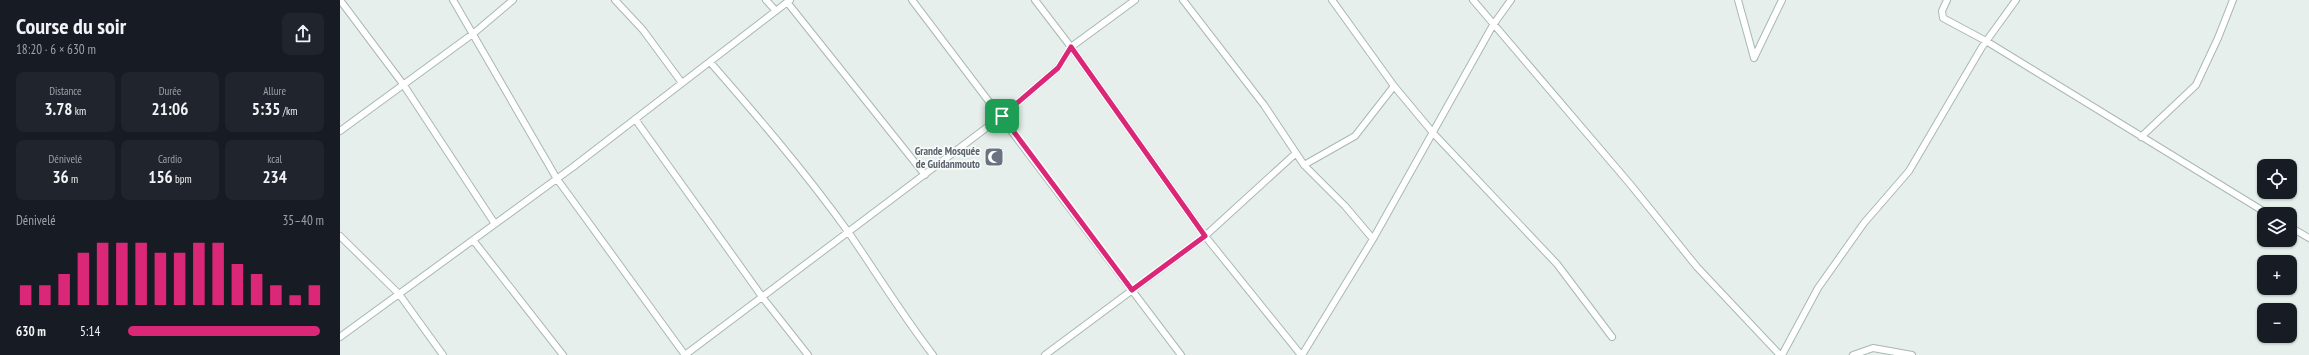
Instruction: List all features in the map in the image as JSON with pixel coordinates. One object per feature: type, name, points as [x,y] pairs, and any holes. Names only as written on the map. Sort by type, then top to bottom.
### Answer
[{"type":"street","points":[[340,0],[404,84],[495,224]]},
{"type":"street","points":[[453,0],[474,33],[557,179],[685,355],[763,298],[1002,116],[1058,68],[1071,47],[1135,0]]},
{"type":"street","points":[[340,131],[474,33],[513,0]]},
{"type":"street","points":[[615,0],[643,30],[682,83]]},
{"type":"street","points":[[766,0],[776,11]]},
{"type":"street","points":[[912,0],[1002,116],[1180,355]]},
{"type":"street","points":[[1035,0],[1071,47],[1205,236],[1301,355],[1373,239],[1434,134],[1493,25],[1511,0]]},
{"type":"street","points":[[1183,0],[1264,105],[1304,165],[1345,206],[1373,239]]},
{"type":"street","points":[[1332,0],[1394,86],[1434,134],[1557,264],[1612,337]]},
{"type":"street","points":[[1473,0],[1630,184],[1697,267],[1781,355],[1818,288],[1864,223],[1909,171],[1986,41],[2016,0]]},
{"type":"street","points":[[1738,0],[1754,58],[1782,0]]},
{"type":"street","points":[[1946,0],[1942,11],[1944,18],[1986,41],[2257,207]]},
{"type":"street","points":[[2142,137],[2196,85],[2218,38],[2233,0]]},
{"type":"street","points":[[340,337],[557,179],[789,1],[925,175]]},
{"type":"street","points":[[710,62],[780,142],[848,233],[907,321],[933,355]]},
{"type":"street","points":[[1304,165],[1355,136],[1394,86]]},
{"type":"street","points":[[635,119],[763,298],[808,355]]},
{"type":"street","points":[[1045,355],[1205,236],[1296,153]]},
{"type":"street","points":[[2297,232],[2309,238]]},
{"type":"street","points":[[340,236],[400,294],[443,355]]},
{"type":"street","points":[[473,240],[563,355]]},
{"type":"street","points":[[1853,355],[1873,348],[1912,355]]},
{"type":"place","name":"Grande Mosquée de Guidanmouto","points":[[994,157]]},
{"type":"route","points":[[1071,47],[1205,236],[1132,290],[1002,116],[1058,68],[1071,47]]}]
